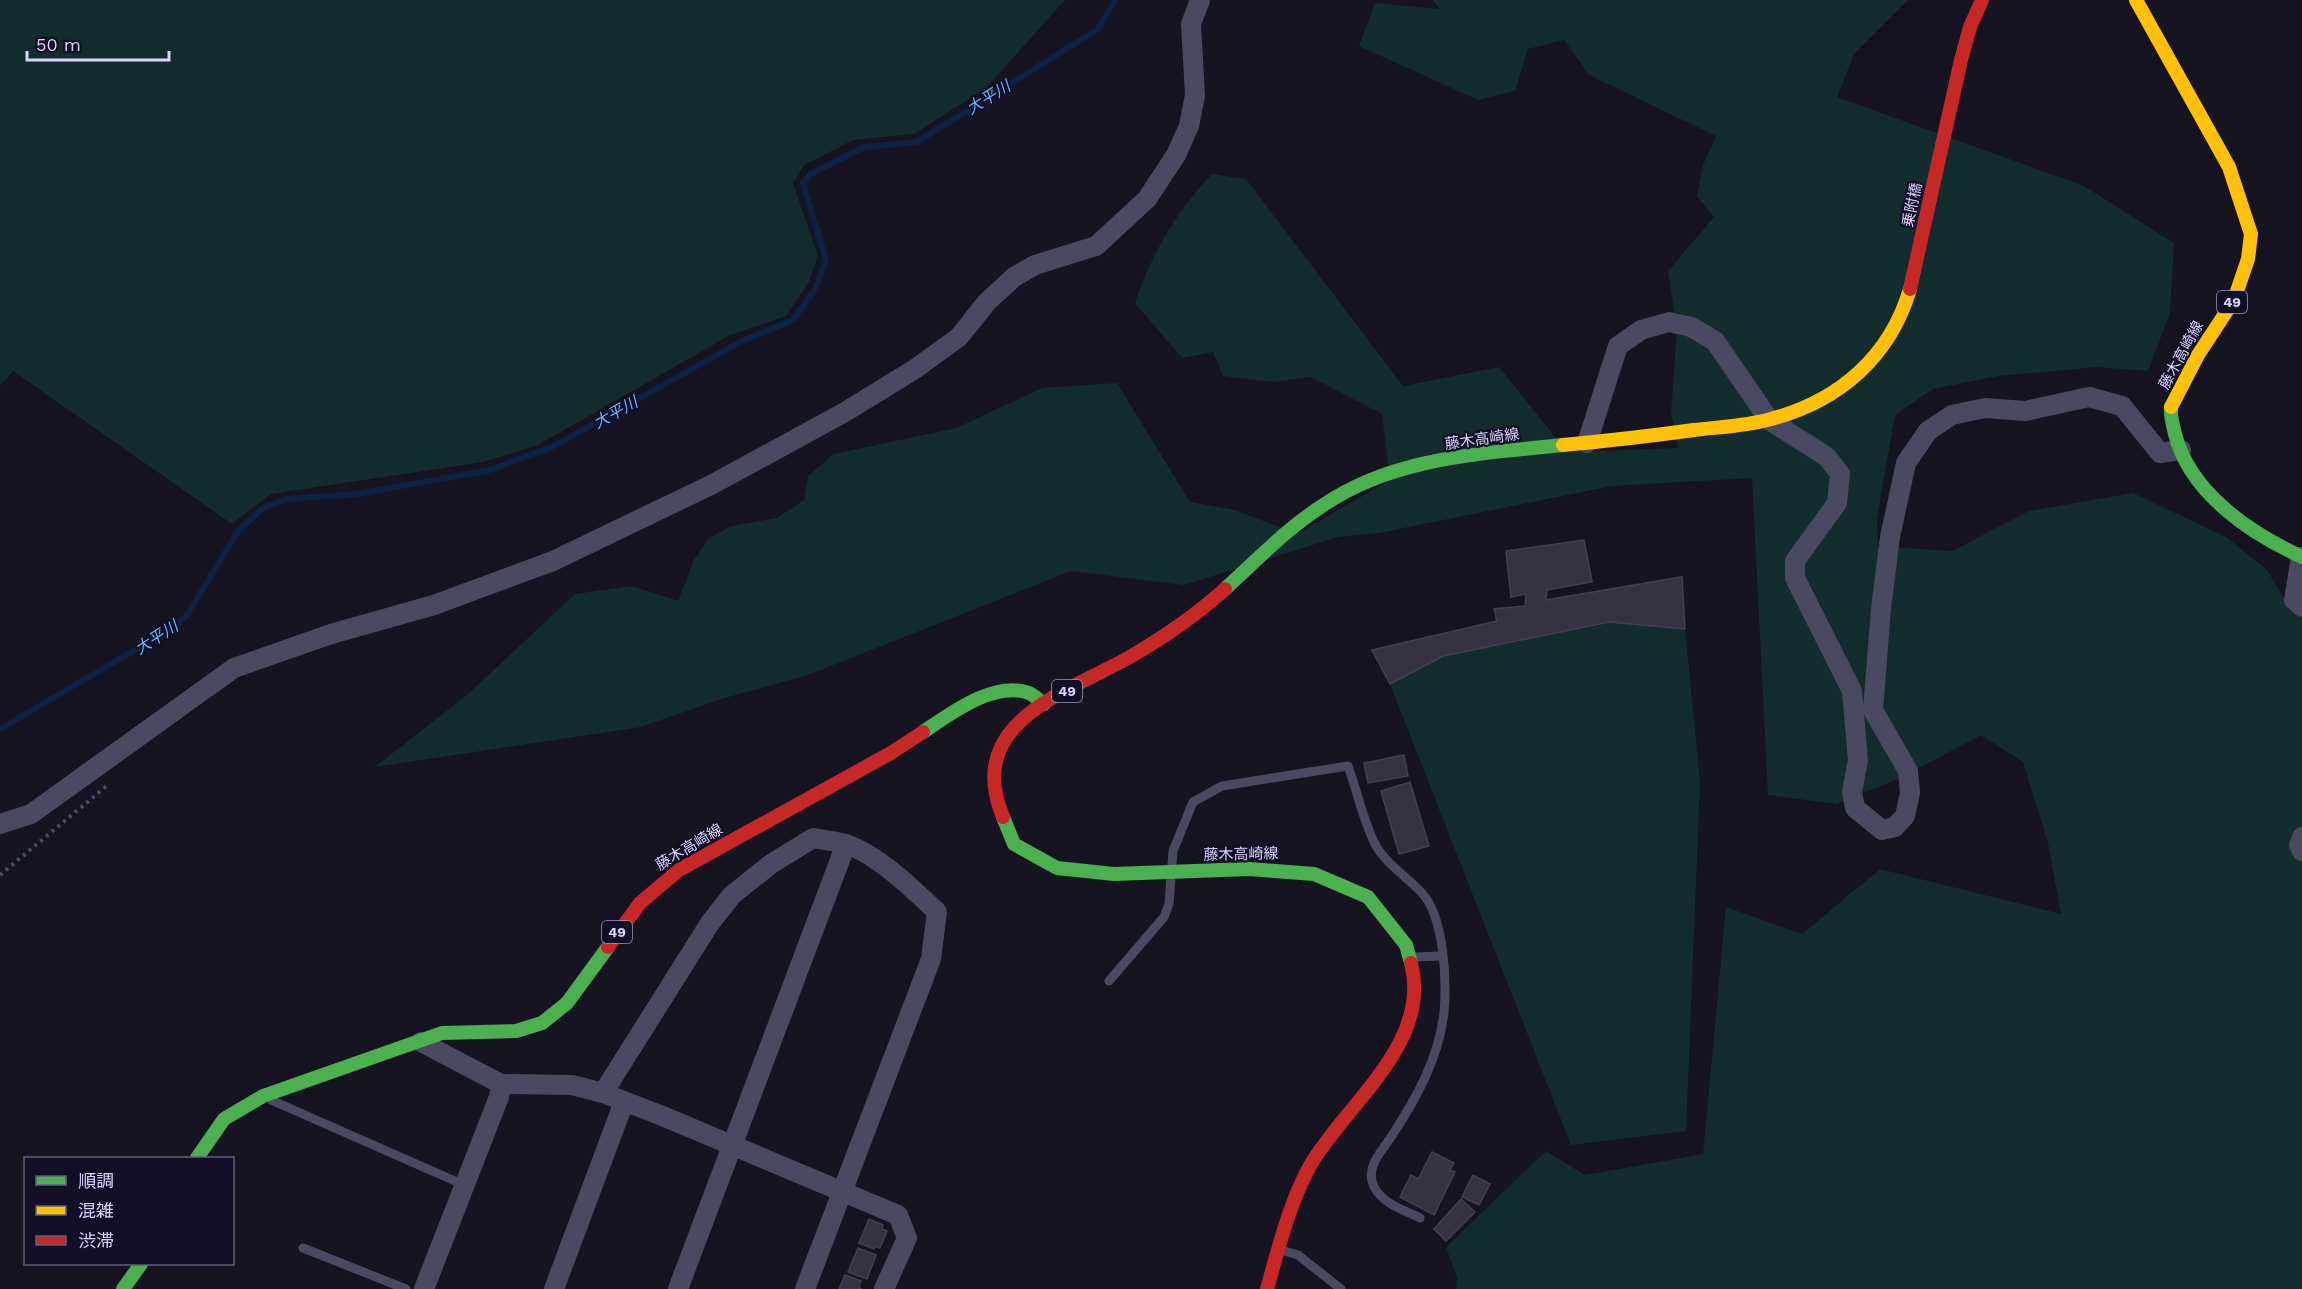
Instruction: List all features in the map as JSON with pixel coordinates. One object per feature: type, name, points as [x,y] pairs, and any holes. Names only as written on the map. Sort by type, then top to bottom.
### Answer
[{"type":"main road","name":"乗附橋","points":[[1917,264],[1970,27],[1982,0]]},
{"type":"main road","name":"藤木高崎線","points":[[2136,0],[2229,167],[2251,234],[2248,259],[2234,300],[2198,355],[2188,379],[2170,409],[2181,450],[2204,485],[2245,527],[2274,545],[2302,557]]},
{"type":"main road","name":"藤木高崎線","points":[[1267,1289],[1289,1213],[1311,1166],[1397,1049],[1410,1018],[1414,980],[1410,957],[1398,929],[1385,910],[1370,897],[1343,882],[1320,874],[1270,868],[1086,875],[1049,866],[1015,844],[997,813],[993,792],[996,761],[998,751],[1013,727],[1044,704],[1182,625],[1208,605],[1312,513],[1348,491],[1409,466],[1769,420],[1805,409],[1826,399],[1872,362],[1887,344],[1898,322],[1917,264]]},
{"type":"main road","name":"藤木高崎線","points":[[198,1157],[205,1143],[224,1119],[263,1096],[456,1030],[495,1033],[541,1023],[556,1014],[572,997],[630,914],[651,891],[679,870],[891,753],[967,702],[1000,692],[1017,692],[1029,693],[1044,704]]},
{"type":"main road","points":[[123,1289],[140,1265]]},
{"type":"street","points":[[0,824],[31,814],[234,668],[331,634],[434,605],[553,561],[713,484],[845,412],[915,369],[959,337],[987,302],[1014,277],[1035,265],[1096,246],[1147,199],[1176,155],[1189,126],[1195,95],[1191,24],[1200,0]]},
{"type":"street","points":[[1587,443],[1617,346],[1641,330],[1669,322],[1691,327],[1715,341],[1769,420],[1827,457],[1840,474],[1837,503],[1795,561],[1795,578],[1852,691],[1858,760],[1852,792],[1855,808],[1882,830],[1895,827],[1905,816],[1910,794],[1908,771],[1873,710],[1881,609],[1890,537],[1906,463],[1928,431],[1952,415],[1985,408],[2025,411],[2089,397],[2122,406],[2160,453],[2181,450]]},
{"type":"street","points":[[2302,557],[2294,600],[2302,607]]},
{"type":"street","points":[[2302,837],[2299,845],[2302,851]]},
{"type":"street","points":[[603,1093],[710,923],[732,895],[771,864],[813,838],[846,844],[863,852],[916,892],[937,912],[931,959],[805,1289]]},
{"type":"street","points":[[678,1289],[846,844]]},
{"type":"street","points":[[421,1042],[501,1084],[572,1085],[603,1093],[898,1215],[907,1238],[884,1289]]},
{"type":"street","points":[[424,1289],[499,1097],[501,1084]]},
{"type":"street","points":[[554,1289],[624,1102]]},
{"type":"lane","points":[[1109,981],[1164,917],[1169,904],[1173,850],[1193,802],[1215,789],[1348,766],[1375,845],[1423,894],[1436,918],[1442,956],[1443,1013],[1432,1061],[1416,1098],[1374,1162],[1371,1175],[1375,1189],[1383,1200],[1420,1218]]},
{"type":"lane","points":[[1410,957],[1442,956]]},
{"type":"lane","points":[[263,1096],[464,1185]]},
{"type":"lane","points":[[303,1248],[406,1289]]},
{"type":"lane","points":[[1279,1249],[1298,1256],[1341,1289]]},
{"type":"path","points":[[0,875],[114,779]]},
{"type":"green space","points":[[0,0],[1065,0],[985,89],[914,134],[853,140],[804,165],[793,183],[818,256],[809,282],[786,316],[730,335],[538,445],[483,462],[271,494],[232,524],[13,371],[0,386]]},
{"type":"green space","points":[[1433,0],[1908,0],[1854,54],[1837,97],[2084,186],[2174,243],[2170,313],[2148,371],[2097,367],[1998,376],[1933,389],[1895,415],[1877,519],[1878,546],[1952,551],[2029,511],[2133,493],[2226,537],[2267,570],[2292,612],[2302,618],[2302,1289],[1456,1289],[1457,1278],[1446,1247],[1546,1151],[1585,1175],[1703,1154],[1726,907],[1802,934],[1880,869],[2061,914],[2048,843],[2023,762],[1981,735],[1898,779],[1836,804],[1768,795],[1752,478],[1612,486],[1379,533],[1338,537],[1184,585],[1071,571],[808,675],[721,699],[641,727],[375,767],[467,695],[575,594],[632,586],[678,601],[694,560],[709,538],[731,526],[777,518],[804,500],[808,476],[834,454],[956,428],[1042,388],[1117,383],[1190,502],[1235,510],[1297,534],[1390,480],[1382,414],[1311,377],[1273,382],[1223,376],[1213,352],[1182,358],[1135,303],[1141,285],[1166,234],[1187,203],[1212,174],[1246,179],[1403,386],[1499,367],[1567,452],[1678,448],[1671,413],[1677,330],[1668,271],[1714,217],[1697,196],[1703,165],[1716,136],[1589,75],[1564,40],[1528,49],[1515,91],[1478,100],[1359,46],[1375,3],[1439,9]]},
{"type":"green space","points":[[1609,622],[1685,629],[1700,781],[1686,1131],[1571,1145],[1390,684],[1443,656]]},
{"type":"building","points":[[1584,540],[1592,582],[1547,590],[1546,600],[1682,577],[1685,629],[1609,622],[1443,656],[1390,684],[1372,650],[1497,621],[1494,609],[1525,606],[1526,594],[1511,597],[1506,551]]},
{"type":"building","points":[[1404,755],[1408,776],[1368,783],[1364,763]]},
{"type":"building","points":[[1410,782],[1429,846],[1399,854],[1381,791]]},
{"type":"building","points":[[1432,1152],[1454,1163],[1450,1170],[1455,1172],[1434,1215],[1400,1197],[1411,1175],[1418,1179]]},
{"type":"building","points":[[1473,1175],[1490,1184],[1479,1205],[1462,1197]]},
{"type":"building","points":[[1461,1199],[1475,1212],[1446,1241],[1434,1229]]},
{"type":"building","points":[[869,1219],[883,1225],[882,1229],[887,1231],[880,1248],[875,1246],[874,1249],[859,1243]]},
{"type":"building","points":[[858,1248],[876,1255],[867,1279],[848,1272]]},
{"type":"building","points":[[845,1275],[861,1281],[859,1286],[861,1289],[839,1289]]},
{"type":"waterway","name":"大平川","points":[[0,729],[174,627],[187,615],[238,531],[263,508],[286,499],[357,494],[490,470],[552,447],[742,341],[793,320],[816,288],[826,259],[803,183],[811,174],[864,147],[917,142],[1098,29],[1115,0]]},
{"type":"traffic: fast","points":[[2171,407],[2173,428],[2183,455],[2194,475],[2208,493],[2225,509],[2262,536],[2302,557]]},
{"type":"traffic: fast","points":[[1225,589],[1272,545],[1309,515],[1349,490],[1378,477],[1438,460],[1563,445]]},
{"type":"traffic: fast","points":[[923,732],[959,708],[1001,691],[1016,690],[1029,693],[1044,704]]},
{"type":"traffic: fast","points":[[1003,817],[1014,844],[1057,868],[1114,874],[1249,869],[1314,874],[1368,897],[1406,945],[1411,963]]},
{"type":"traffic: fast","points":[[198,1157],[224,1119],[263,1096],[442,1033],[516,1031],[542,1023],[567,1003],[608,947]]},
{"type":"traffic: fast","points":[[123,1289],[140,1265]]},
{"type":"traffic: slow","points":[[2136,0],[2229,167],[2251,234],[2248,259],[2234,300],[2198,355],[2171,407]]},
{"type":"traffic: slow","points":[[1563,445],[1743,425],[1771,419],[1819,401],[1859,373],[1875,355],[1901,313],[1910,289]]},
{"type":"traffic: jam","points":[[1910,289],[1961,60],[1970,27],[1982,0]]},
{"type":"traffic: jam","points":[[1003,817],[995,785],[997,758],[1008,735],[1026,716],[1050,699],[1154,643],[1225,589]]},
{"type":"traffic: jam","points":[[608,947],[640,903],[679,870],[891,753],[923,732]]},
{"type":"traffic: jam","points":[[1267,1289],[1280,1241],[1303,1179],[1311,1164],[1326,1141],[1382,1071],[1398,1046],[1409,1020],[1414,992],[1411,963]]}]
